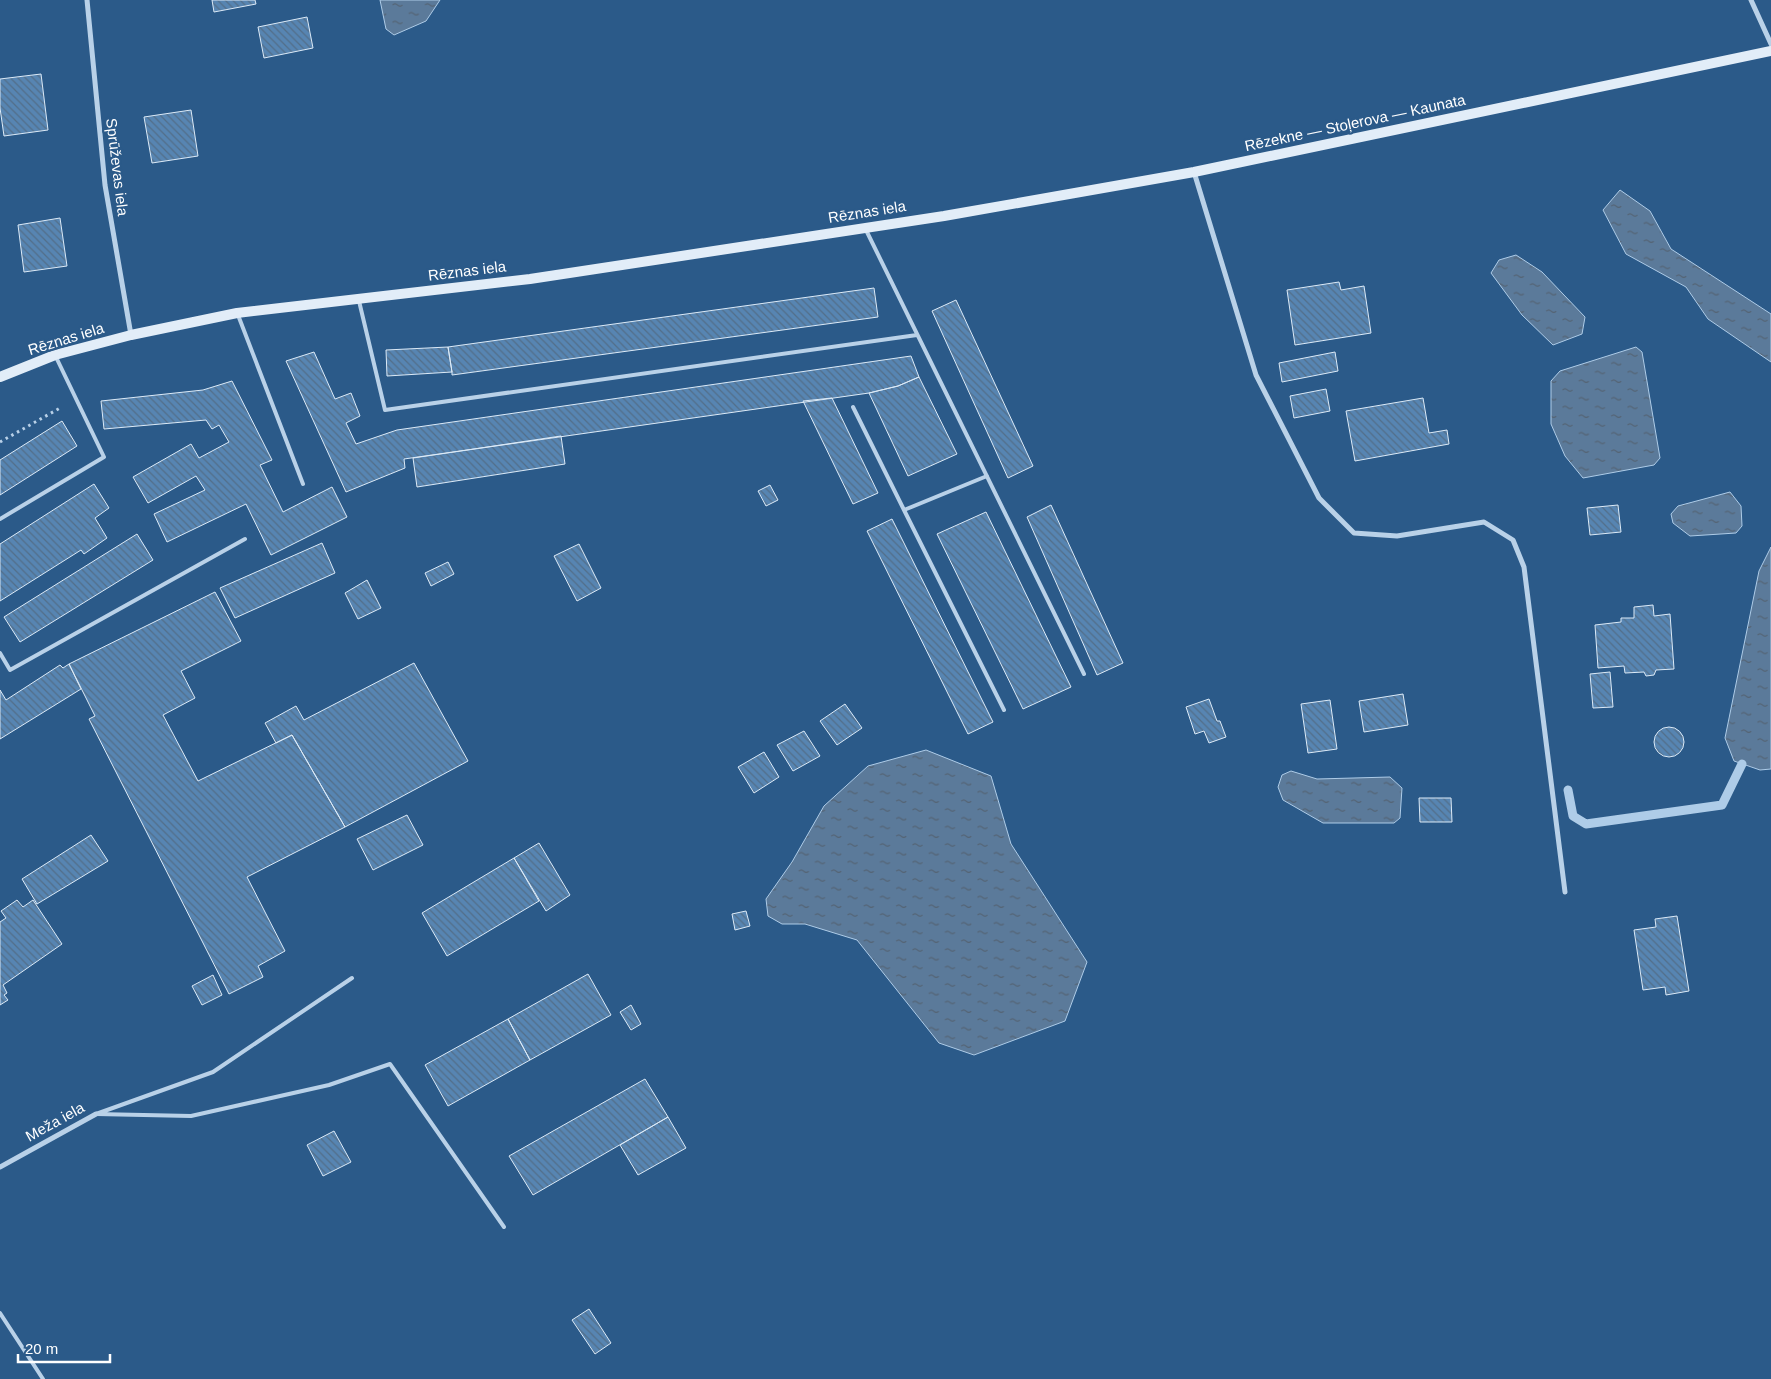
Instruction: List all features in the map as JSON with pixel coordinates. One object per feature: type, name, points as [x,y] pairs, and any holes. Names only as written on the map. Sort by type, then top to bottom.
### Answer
[{"type":"main road","name":"Rēzekne — Stoļerova — Kaunata","points":[[944,216],[1194,172],[1771,51]]},
{"type":"main road","name":"Rēznas iela","points":[[0,378],[55,355],[237,313],[530,279],[944,216]]},
{"type":"street","name":"Sprūževas iela","points":[[87,0],[105,186],[131,336]]},
{"type":"street","points":[[1751,0],[1771,44]]},
{"type":"street","points":[[1194,172],[1256,375],[1319,498],[1354,533],[1397,536],[1484,522],[1513,540],[1524,567],[1565,892]]},
{"type":"street","name":"Meža iela","points":[[0,1167],[96,1114]]},
{"type":"lane","points":[[865,228],[1084,674]]},
{"type":"lane","points":[[358,299],[385,410],[917,335]]},
{"type":"lane","points":[[237,313],[303,484]]},
{"type":"lane","points":[[0,519],[104,457],[55,355]]},
{"type":"lane","points":[[853,407],[1004,710]]},
{"type":"lane","points":[[904,510],[986,476]]},
{"type":"lane","points":[[0,653],[10,670],[245,539]]},
{"type":"lane","points":[[96,1114],[213,1072],[352,978]]},
{"type":"lane","points":[[96,1114],[191,1116],[329,1085],[390,1064],[504,1226]]},
{"type":"lane","points":[[0,1313],[43,1379]]},
{"type":"path","points":[[0,442],[76,399]]},
{"type":"water","points":[[380,0],[440,0],[426,21],[394,35],[386,29]]},
{"type":"water","points":[[1620,190],[1650,211],[1671,249],[1771,314],[1771,362],[1708,319],[1686,287],[1626,254],[1603,210]]},
{"type":"water","points":[[1516,255],[1542,272],[1585,317],[1582,334],[1553,345],[1522,315],[1491,273],[1499,260]]},
{"type":"water","points":[[1636,347],[1642,352],[1660,458],[1654,465],[1583,478],[1565,456],[1551,424],[1551,381],[1560,371]]},
{"type":"water","points":[[1730,492],[1741,506],[1742,526],[1736,533],[1690,536],[1673,523],[1671,514],[1678,506]]},
{"type":"water","points":[[1771,547],[1771,769],[1760,770],[1734,761],[1725,738],[1759,571]]},
{"type":"water","points":[[926,750],[991,776],[1011,844],[1087,962],[1065,1021],[974,1055],[939,1043],[857,940],[805,924],[782,924],[768,916],[766,899],[792,862],[824,806],[868,766]]},
{"type":"water","points":[[1291,771],[1317,779],[1390,777],[1402,788],[1400,818],[1394,823],[1323,823],[1283,800],[1278,787],[1282,775]]},
{"type":"building","points":[[212,0],[255,0],[256,4],[214,12]]},
{"type":"building","points":[[307,17],[313,48],[264,58],[258,27]]},
{"type":"building","points":[[41,74],[48,130],[4,136],[0,108],[0,79]]},
{"type":"building","points":[[191,110],[198,156],[152,163],[144,117]]},
{"type":"building","points":[[60,218],[67,266],[24,272],[18,225]]},
{"type":"building","points":[[1339,282],[1341,290],[1364,286],[1371,333],[1295,345],[1287,290]]},
{"type":"building","points":[[874,288],[878,317],[452,375],[448,347]]},
{"type":"building","points":[[956,300],[1033,466],[1008,478],[932,311]]},
{"type":"building","points":[[448,347],[452,372],[387,376],[386,350]]},
{"type":"building","points":[[314,352],[335,399],[351,393],[360,416],[346,423],[356,444],[397,430],[911,356],[919,377],[898,386],[869,393],[404,459],[405,468],[346,492],[286,361]]},
{"type":"building","points":[[1335,352],[1338,371],[1282,382],[1279,363]]},
{"type":"building","points":[[919,377],[957,454],[908,476],[869,393],[898,386]]},
{"type":"building","points":[[232,381],[272,460],[260,465],[283,512],[332,487],[347,517],[271,555],[246,504],[167,542],[154,514],[205,490],[196,476],[148,503],[133,477],[191,444],[199,458],[229,442],[219,425],[212,429],[206,420],[104,429],[101,401],[203,390]]},
{"type":"building","points":[[1326,389],[1330,411],[1294,418],[1290,396]]},
{"type":"building","points":[[832,398],[878,493],[853,504],[803,401]]},
{"type":"building","points":[[1423,398],[1429,433],[1447,430],[1449,444],[1355,461],[1346,411]]},
{"type":"building","points":[[62,421],[77,446],[0,495],[0,460]]},
{"type":"building","points":[[561,436],[565,464],[417,487],[413,458]]},
{"type":"building","points":[[94,484],[109,508],[95,518],[107,538],[84,554],[81,550],[0,601],[0,544]]},
{"type":"building","points":[[770,485],[778,500],[766,506],[758,491]]},
{"type":"building","points":[[1051,505],[1123,663],[1097,675],[1027,517]]},
{"type":"building","points":[[1618,505],[1621,532],[1590,535],[1587,508]]},
{"type":"building","points":[[986,512],[1071,687],[1023,709],[937,534]]},
{"type":"building","points":[[892,519],[993,722],[968,734],[867,531]]},
{"type":"building","points":[[137,534],[153,560],[20,642],[4,617]]},
{"type":"building","points":[[322,543],[335,573],[235,618],[220,588]]},
{"type":"building","points":[[579,544],[601,588],[577,601],[554,556]]},
{"type":"building","points":[[448,562],[454,574],[431,586],[425,573]]},
{"type":"building","points":[[367,580],[381,608],[358,619],[345,593]]},
{"type":"building","points":[[215,592],[241,641],[181,671],[195,698],[163,715],[198,781],[292,735],[345,827],[247,877],[285,951],[258,966],[263,977],[229,994],[89,719],[95,716],[69,664]]},
{"type":"building","points":[[1653,605],[1654,616],[1670,614],[1674,669],[1656,670],[1654,675],[1646,676],[1644,672],[1625,673],[1624,666],[1598,668],[1595,625],[1621,622],[1621,618],[1634,618],[1634,607]]},
{"type":"building","points":[[414,663],[468,761],[345,827],[292,735],[276,743],[265,723],[296,706],[304,720]]},
{"type":"building","points":[[69,664],[81,689],[0,739],[0,690],[6,700],[60,665],[63,668]]},
{"type":"building","points":[[1610,672],[1613,707],[1593,708],[1590,674]]},
{"type":"building","points":[[1403,694],[1408,725],[1364,732],[1359,701]]},
{"type":"building","points":[[1209,699],[1217,721],[1220,721],[1226,737],[1209,743],[1204,731],[1195,734],[1186,707]]},
{"type":"building","points":[[1330,700],[1337,749],[1308,753],[1301,704]]},
{"type":"building","points":[[845,704],[862,728],[837,745],[820,721]]},
{"type":"building","points":[[1669,727],[1680,731],[1684,742],[1680,753],[1669,757],[1658,753],[1654,742],[1658,731]]},
{"type":"building","points":[[804,731],[820,756],[793,771],[777,745]]},
{"type":"building","points":[[764,752],[779,777],[754,793],[738,767]]},
{"type":"building","points":[[1419,798],[1451,798],[1452,822],[1420,822]]},
{"type":"building","points":[[407,815],[423,845],[373,870],[357,839]]},
{"type":"building","points":[[91,835],[108,861],[37,904],[22,879]]},
{"type":"building","points":[[539,843],[570,895],[546,911],[514,858]]},
{"type":"building","points":[[514,858],[539,901],[447,956],[422,913]]},
{"type":"building","points":[[17,900],[23,907],[33,900],[62,944],[3,985],[7,993],[4,995],[8,1000],[0,1005],[0,922],[6,918],[1,911]]},
{"type":"building","points":[[746,911],[750,926],[735,930],[732,914]]},
{"type":"building","points":[[1677,916],[1689,991],[1666,995],[1665,987],[1643,990],[1634,930],[1656,927],[1655,919]]},
{"type":"building","points":[[588,974],[611,1015],[530,1060],[508,1019]]},
{"type":"building","points":[[213,975],[222,995],[202,1005],[192,986]]},
{"type":"building","points":[[631,1005],[641,1024],[631,1030],[620,1012]]},
{"type":"building","points":[[508,1019],[530,1060],[448,1106],[425,1065]]},
{"type":"building","points":[[645,1079],[668,1117],[533,1195],[509,1156]]},
{"type":"building","points":[[668,1117],[686,1148],[638,1175],[620,1145]]},
{"type":"building","points":[[334,1131],[351,1162],[323,1176],[307,1145]]},
{"type":"building","points":[[589,1309],[611,1343],[595,1354],[572,1320]]},
{"type":"waterway","points":[[1568,790],[1573,816],[1586,824],[1722,805],[1742,764]]}]
